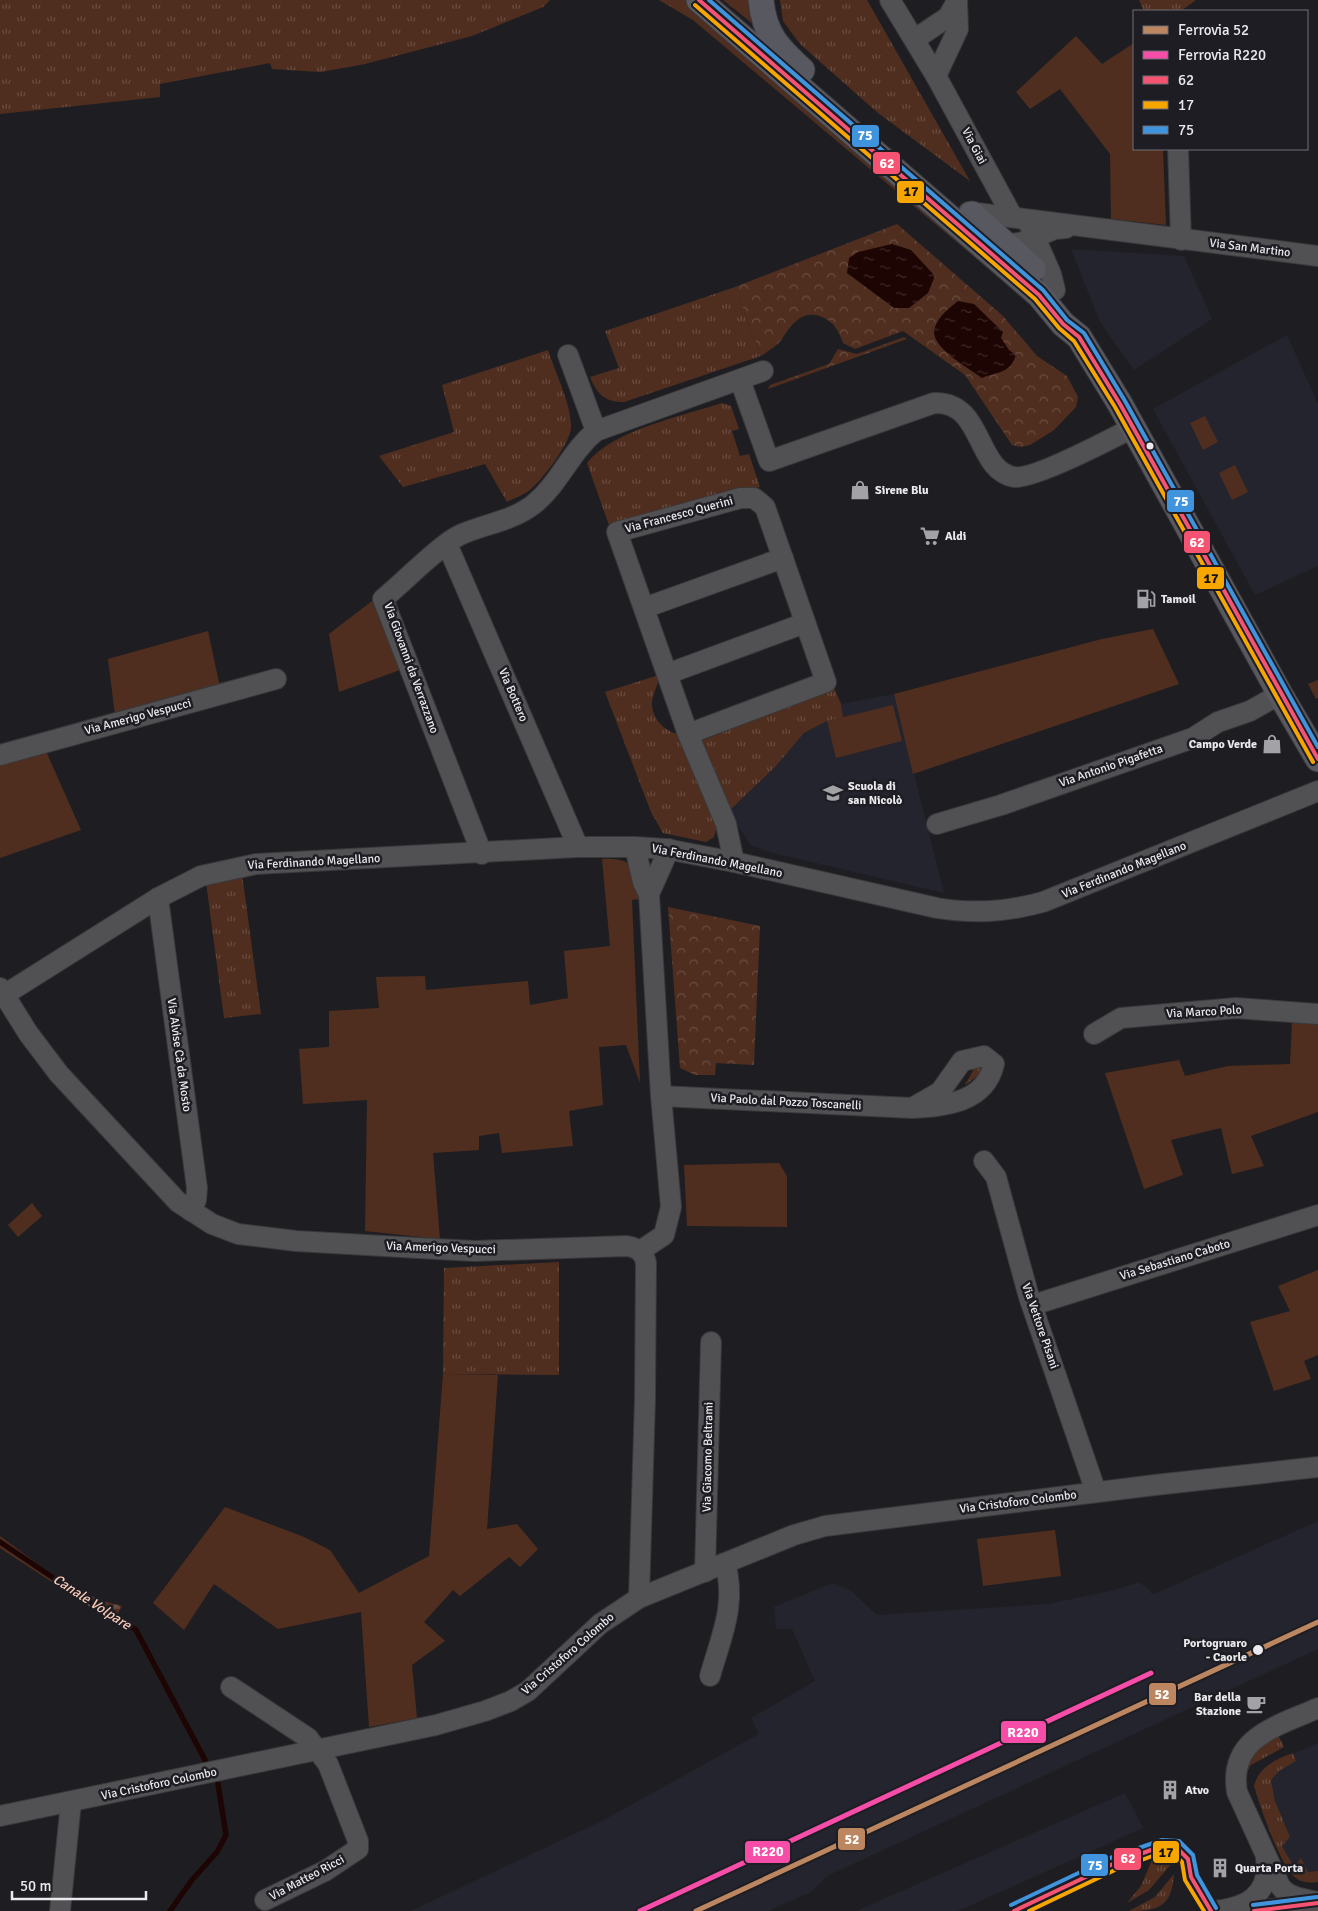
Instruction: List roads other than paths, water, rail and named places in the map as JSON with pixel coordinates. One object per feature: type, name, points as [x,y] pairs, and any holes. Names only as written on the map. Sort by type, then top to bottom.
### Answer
[{"type":"main road","points":[[699,0],[1038,295],[1063,324],[1079,337]]},
{"type":"main road","points":[[761,0],[769,34],[780,50],[1008,244],[1073,310],[1079,337],[1134,428],[1280,694],[1318,759]]},
{"type":"street","name":"Via Giai","points":[[890,0],[915,39],[1019,217],[1034,237],[1047,264]]},
{"type":"street","points":[[915,39],[948,17],[957,1]]},
{"type":"street","points":[[936,76],[958,29],[957,1]]},
{"type":"street","points":[[866,146],[888,154],[999,246],[1008,244]]},
{"type":"street","points":[[1178,150],[1181,240]]},
{"type":"street","name":"Via San Martino","points":[[969,212],[1318,256]]},
{"type":"street","points":[[1055,290],[1047,264],[1051,249],[1078,227]]},
{"type":"street","name":"Via San Martino","points":[[1008,244],[1055,229],[1078,227]]},
{"type":"street","points":[[568,355],[596,431]]},
{"type":"street","name":"Via Giovanni da Verrazzano","points":[[482,854],[384,599],[447,544],[459,536],[520,513],[534,504],[556,479],[578,448],[596,431],[763,371]]},
{"type":"street","points":[[740,380],[770,461],[934,403],[952,405],[962,411],[994,462],[1003,473],[1015,477],[1042,470],[1134,428]]},
{"type":"street","name":"Via Francesco Querini","points":[[688,734],[826,682],[765,507],[754,498],[741,498],[617,532],[688,734],[726,824],[734,862]]},
{"type":"street","name":"Via Bottero","points":[[447,544],[578,847]]},
{"type":"street","points":[[644,608],[783,558]]},
{"type":"street","points":[[667,674],[805,623]]},
{"type":"street","name":"Via Amerigo Vespucci","points":[[0,755],[276,679]]},
{"type":"street","name":"Via Antonio Pigafetta","points":[[937,824],[1193,738],[1218,722],[1250,711],[1280,694]]},
{"type":"street","name":"Via Ferdinando Magellano","points":[[2,992],[158,898],[201,876],[256,864],[482,854],[578,847],[635,846],[734,862],[937,908],[957,911],[1000,912],[1043,902],[1318,791]]},
{"type":"street","points":[[635,846],[643,882],[649,894],[660,1096],[671,1207],[664,1235],[640,1251],[645,1256],[646,1273],[645,1399],[639,1598]]},
{"type":"street","points":[[649,894],[668,850]]},
{"type":"street","name":"Via Alvise Cà da Mosto","points":[[158,898],[197,1188],[196,1200],[191,1211]]},
{"type":"street","name":"Via Amerigo Vespucci","points":[[2,992],[58,1074],[178,1202],[212,1224],[238,1234],[296,1241],[476,1251],[627,1246],[635,1247],[640,1251]]},
{"type":"street","name":"Via Marco Polo","points":[[1094,1034],[1121,1018],[1236,1008],[1318,1014]]},
{"type":"street","name":"Via Paolo dal Pozzo Toscanelli","points":[[660,1096],[912,1108]]},
{"type":"street","name":"Via Vettore Pisani","points":[[984,1161],[996,1177],[1032,1305],[1096,1492]]},
{"type":"street","name":"Via Sebastiano Caboto","points":[[1032,1305],[1318,1215]]},
{"type":"street","name":"Via Giacomo Beltrami","points":[[705,1572],[711,1342]]},
{"type":"street","name":"Via Cristoforo Colombo","points":[[0,1816],[436,1725],[511,1701],[528,1691],[600,1624],[639,1598],[794,1535],[825,1526],[1096,1492],[1318,1467]]},
{"type":"street","points":[[710,1676],[730,1610],[730,1592],[725,1563]]},
{"type":"street","points":[[231,1686],[308,1738],[318,1750]]},
{"type":"street","points":[[1318,1708],[1259,1735],[1248,1743],[1238,1761],[1235,1783],[1236,1792],[1285,1892],[1318,1903]]},
{"type":"street","name":"Via Matteo Ricci","points":[[265,1900],[325,1871],[358,1849],[358,1841],[328,1764],[318,1750]]},
{"type":"street","points":[[60,1911],[71,1802]]},
{"type":"street","points":[[1247,1910],[1268,1871],[1266,1856]]},
{"type":"street","points":[[1213,1911],[1247,1910],[1318,1903]]},
{"type":"water","points":[[892,244],[911,250],[935,276],[928,293],[909,308],[894,308],[847,273],[849,258],[858,252]]},
{"type":"water","points":[[958,301],[974,304],[1003,332],[1001,338],[1009,350],[1016,355],[1007,369],[982,378],[951,356],[937,342],[934,334],[939,319]]},
{"type":"waterway","name":"Canale Volpare","points":[[0,1542],[136,1630],[205,1760]]},
{"type":"waterway","name":"Canale Volpare","points":[[170,1911],[192,1880],[217,1852],[226,1835],[218,1784]]},
{"type":"rail line","name":"52","points":[[696,1911],[1318,1622]]},
{"type":"rail line","name":"R220","points":[[640,1911],[1151,1673]]},
{"type":"place","name":"Sirene Blu","points":[[860,490]]},
{"type":"place","name":"Aldi","points":[[930,536]]},
{"type":"place","name":"Tamoil","points":[[1146,599]]},
{"type":"place","name":"Campo Verde","points":[[1272,744]]},
{"type":"place","name":"Scuola di san Nicolò","points":[[833,793]]},
{"type":"place","name":"Portogruaro - Caorle","points":[[1258,1650]]},
{"type":"place","name":"Bar della Stazione","points":[[1256,1704]]},
{"type":"place","name":"Atvo","points":[[1170,1790]]},
{"type":"place","name":"Quarta Porta","points":[[1220,1868]]}]
